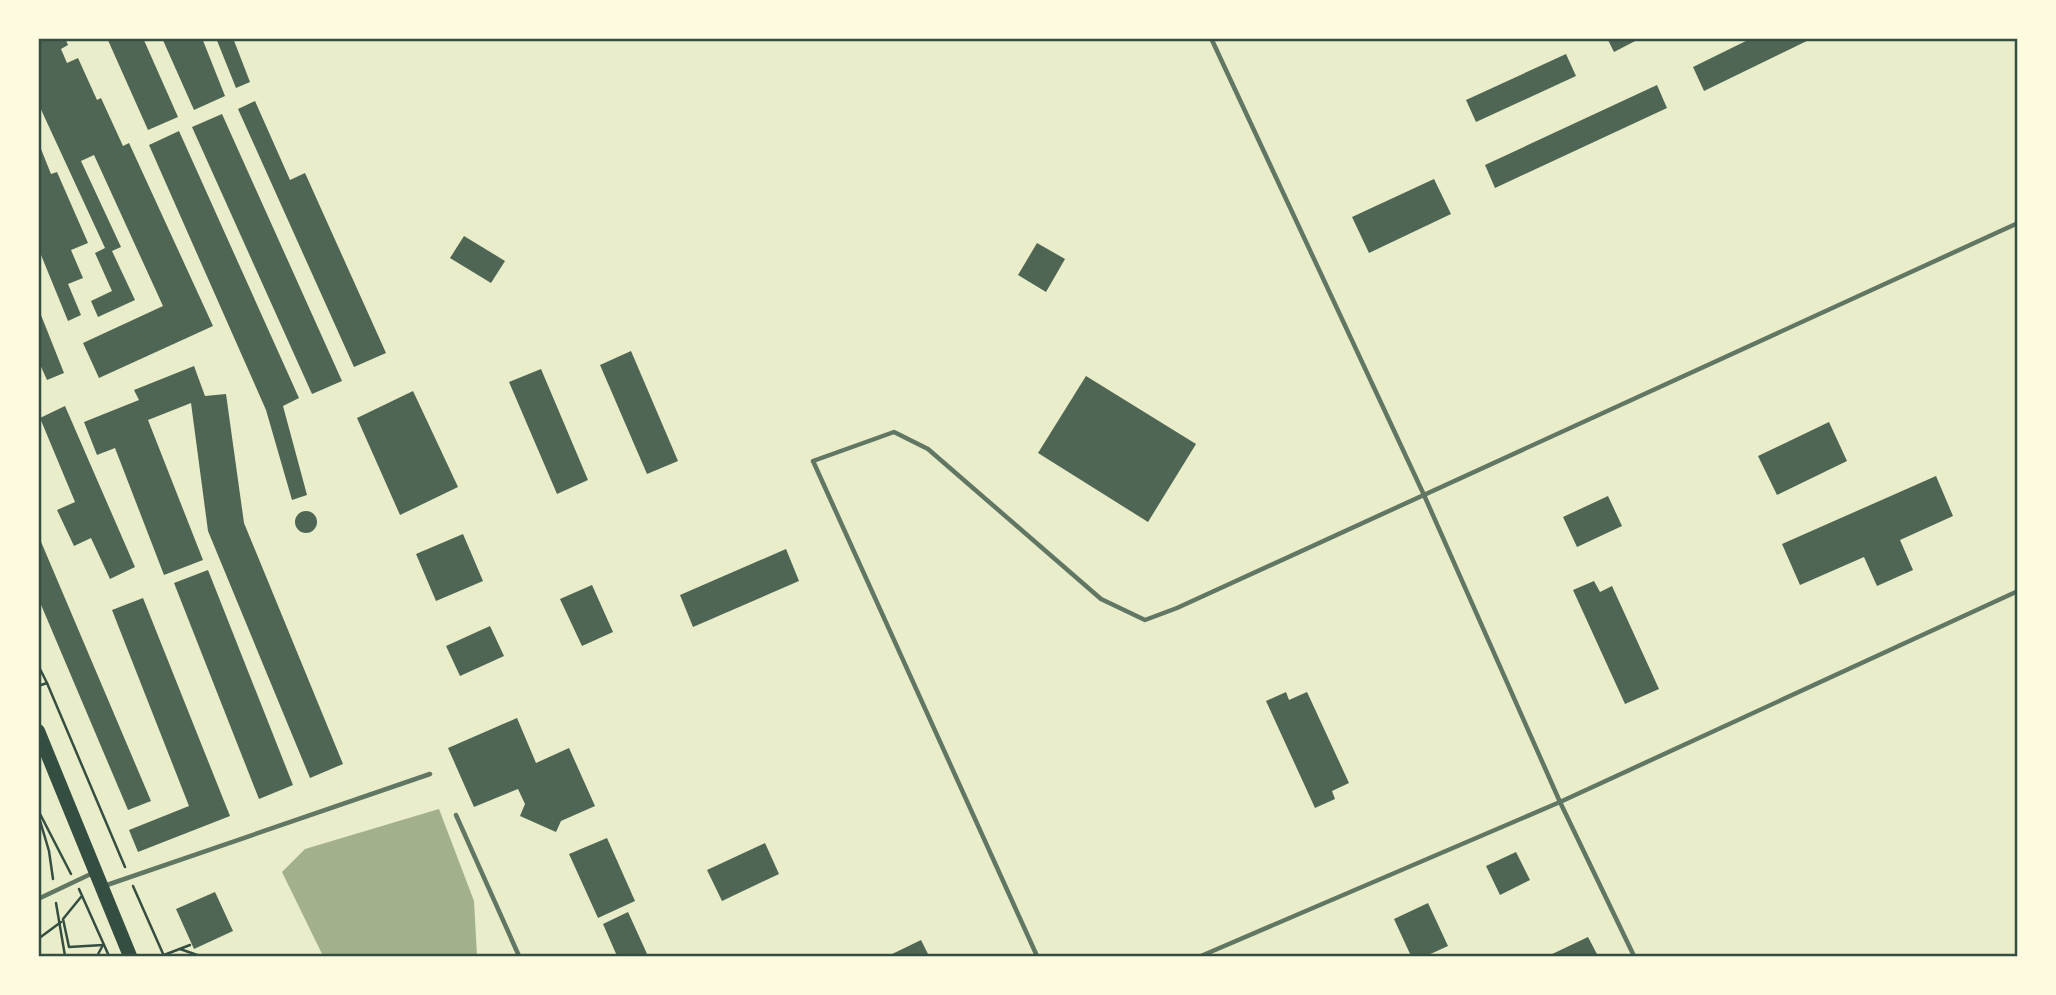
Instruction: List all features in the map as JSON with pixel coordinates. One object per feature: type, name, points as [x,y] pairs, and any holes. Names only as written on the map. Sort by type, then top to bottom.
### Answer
[{"type":"main road","points":[[38,731],[130,957]]},
{"type":"lane","points":[[1211,38],[1424,495],[1560,802],[1634,957]]},
{"type":"lane","points":[[1037,957],[813,461],[894,432],[928,449],[1101,599],[1145,620],[1178,608],[2018,223]]},
{"type":"lane","points":[[1201,957],[1560,802],[2018,591]]},
{"type":"lane","points":[[103,886],[430,775]]},
{"type":"lane","points":[[456,815],[519,957]]},
{"type":"lane","points":[[38,899],[97,871]]},
{"type":"path","points":[[38,664],[164,956],[190,945]]},
{"type":"path","points":[[38,686],[47,683]]},
{"type":"path","points":[[38,939],[63,919],[82,896]]},
{"type":"path","points":[[63,919],[69,947],[103,945],[97,957]]},
{"type":"path","points":[[179,949],[200,957]]},
{"type":"shaded area","points":[[439,809],[474,901],[477,956],[323,956],[282,872],[305,849]]},
{"type":"building","points":[[38,38],[65,38],[68,45],[61,49],[67,63],[78,58],[97,100],[101,98],[123,146],[129,143],[213,326],[99,378],[83,343],[163,306],[94,155],[81,161],[121,247],[112,251],[135,300],[98,317],[91,301],[112,291],[95,253],[105,248],[38,103]]},
{"type":"building","points":[[107,38],[143,38],[178,117],[148,130]]},
{"type":"building","points":[[162,38],[202,38],[225,96],[194,110]]},
{"type":"building","points":[[216,38],[233,38],[250,82],[236,88]]},
{"type":"building","points":[[1607,38],[1641,38],[1614,52]]},
{"type":"building","points":[[1752,38],[1813,38],[1704,91],[1693,67]]},
{"type":"building","points":[[1566,54],[1576,76],[1476,122],[1466,100]]},
{"type":"building","points":[[1657,85],[1667,108],[1495,188],[1485,165]]},
{"type":"building","points":[[255,101],[290,180],[305,173],[386,353],[354,367],[238,109]]},
{"type":"building","points":[[222,114],[342,381],[312,394],[192,127]]},
{"type":"building","points":[[179,131],[299,398],[283,406],[307,495],[292,500],[266,410],[149,145]]},
{"type":"building","points":[[39,144],[51,174],[57,172],[88,243],[71,250],[83,278],[68,284],[81,315],[68,321],[39,250]]},
{"type":"building","points":[[1434,179],[1451,214],[1369,253],[1352,217]]},
{"type":"building","points":[[464,236],[505,261],[491,283],[450,258]]},
{"type":"building","points":[[1037,243],[1065,259],[1046,292],[1018,275]]},
{"type":"building","points":[[39,310],[64,373],[47,380],[38,360]]},
{"type":"building","points":[[631,351],[678,461],[647,474],[600,365]]},
{"type":"building","points":[[194,366],[205,396],[226,394],[244,523],[343,764],[310,778],[208,531],[191,403],[148,420],[203,560],[164,575],[115,448],[97,455],[84,422],[139,400],[134,390]]},
{"type":"building","points":[[541,369],[588,480],[557,494],[509,382]]},
{"type":"building","points":[[1086,376],[1196,444],[1148,522],[1038,453]]},
{"type":"building","points":[[413,391],[458,487],[400,515],[357,418]]},
{"type":"building","points":[[65,406],[135,567],[110,579],[91,538],[74,546],[57,510],[75,502],[40,418]]},
{"type":"building","points":[[1829,422],[1847,461],[1777,495],[1758,456]]},
{"type":"building","points":[[1936,476],[1953,516],[1900,540],[1913,570],[1877,586],[1864,557],[1800,585],[1782,544]]},
{"type":"building","points":[[1608,496],[1622,526],[1577,547],[1563,517]]},
{"type":"building","points":[[306,511],[314,514],[317,522],[314,530],[306,533],[298,530],[295,522],[298,514]]},
{"type":"building","points":[[463,534],[483,581],[436,601],[416,554]]},
{"type":"building","points":[[39,537],[151,801],[128,810],[39,600]]},
{"type":"building","points":[[786,549],[799,581],[693,627],[680,595]]},
{"type":"building","points":[[208,570],[293,785],[259,799],[174,583]]},
{"type":"building","points":[[1594,581],[1600,592],[1612,586],[1659,689],[1625,704],[1573,590]]},
{"type":"building","points":[[592,585],[613,632],[582,646],[560,599]]},
{"type":"building","points":[[143,598],[230,816],[138,852],[129,830],[189,806],[112,610]]},
{"type":"building","points":[[490,626],[504,656],[460,676],[446,646]]},
{"type":"building","points":[[1286,692],[1289,700],[1307,692],[1349,783],[1332,791],[1335,799],[1315,808],[1266,701]]},
{"type":"building","points":[[517,718],[536,763],[569,748],[595,806],[561,821],[556,832],[520,816],[525,804],[518,789],[474,807],[448,748]]},
{"type":"building","points":[[607,838],[635,901],[598,918],[569,854]]},
{"type":"building","points":[[765,843],[779,874],[722,901],[707,870]]},
{"type":"building","points":[[1516,852],[1530,880],[1500,895],[1486,866]]},
{"type":"building","points":[[215,892],[233,931],[194,949],[176,909]]},
{"type":"building","points":[[1428,903],[1448,946],[1426,956],[1411,956],[1394,919]]},
{"type":"building","points":[[628,912],[648,956],[617,956],[603,924]]},
{"type":"building","points":[[1588,937],[1598,956],[1548,956]]},
{"type":"building","points":[[921,940],[929,956],[888,956]]}]
